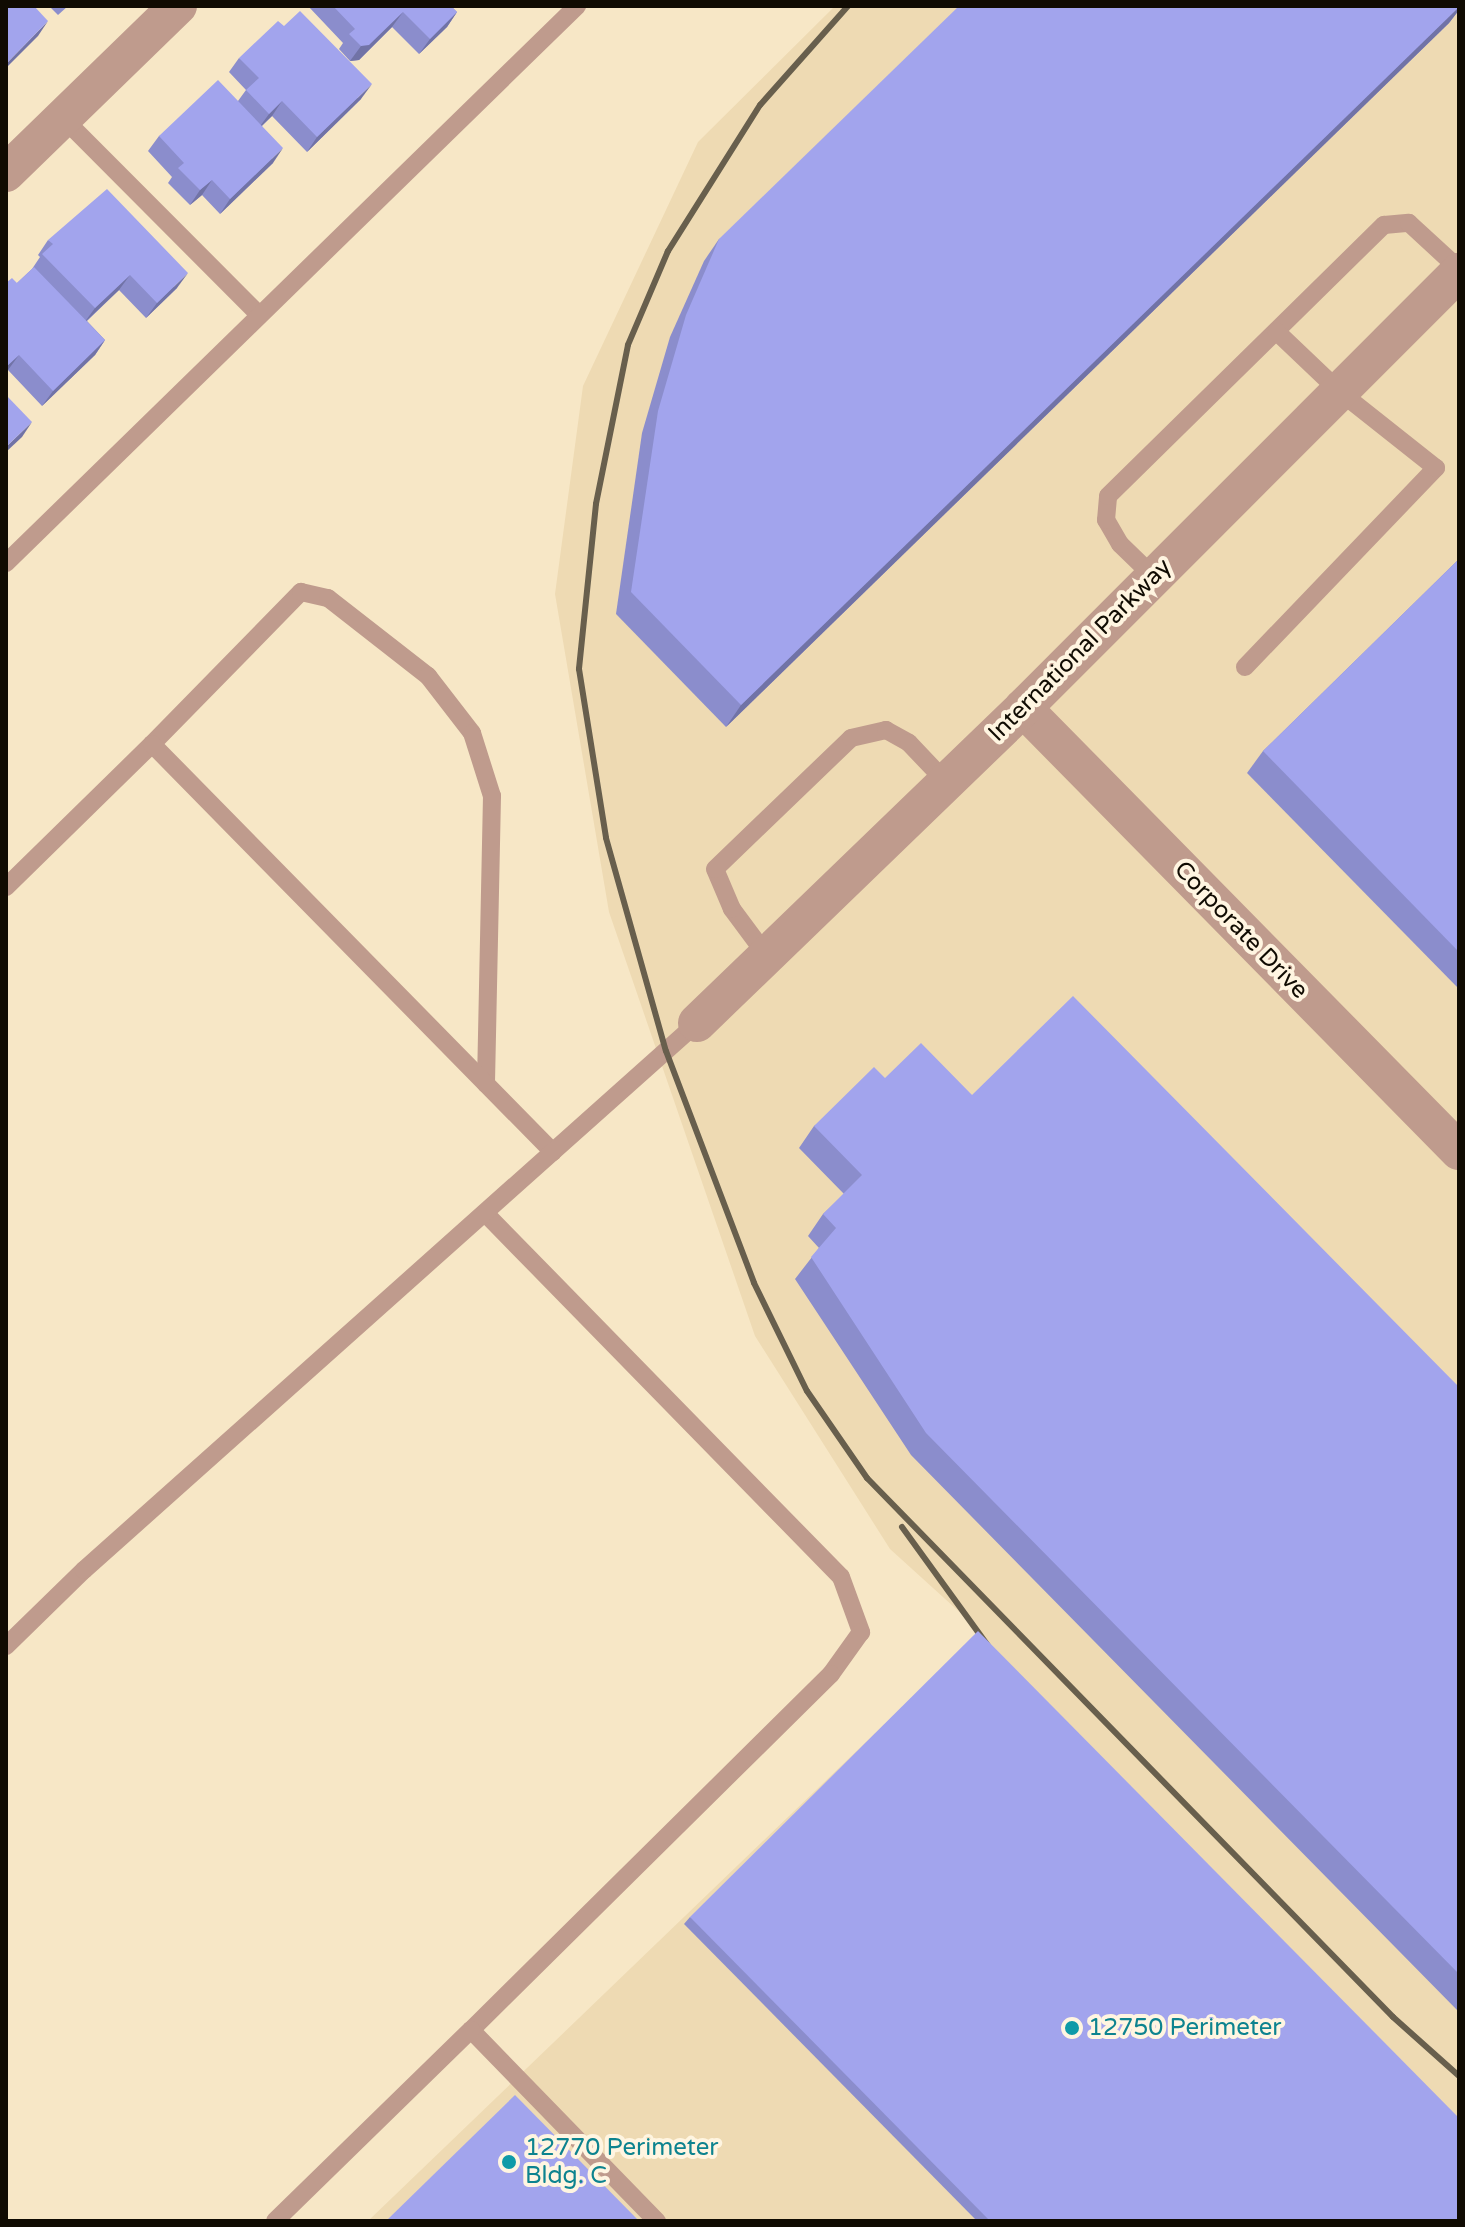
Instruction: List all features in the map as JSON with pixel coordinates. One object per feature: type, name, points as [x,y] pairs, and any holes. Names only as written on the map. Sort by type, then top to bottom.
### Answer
[{"type":"street","points":[[6,173],[178,6]]},
{"type":"street","name":"International Parkway","points":[[697,1023],[1023,708],[1459,271]]},
{"type":"street","name":"Corporate Drive","points":[[1023,708],[1459,1151]]},
{"type":"lane","points":[[6,563],[577,6]]},
{"type":"lane","points":[[63,118],[259,315]]},
{"type":"lane","points":[[1154,577],[1120,544],[1106,520],[1108,496],[1384,225],[1409,223],[1459,271]]},
{"type":"lane","points":[[1245,667],[1436,468],[1339,391],[1277,332]]},
{"type":"lane","points":[[6,887],[301,592],[328,598],[428,676],[472,733],[492,796],[486,1084]]},
{"type":"lane","points":[[767,956],[732,909],[715,869],[851,738],[886,730],[909,743],[946,782]]},
{"type":"lane","points":[[152,744],[553,1152]]},
{"type":"lane","points":[[6,1646],[84,1570],[697,1023]]},
{"type":"lane","points":[[275,2221],[831,1674],[861,1632],[841,1577],[485,1213]]},
{"type":"lane","points":[[471,2030],[657,2221]]},
{"type":"shaded area","points":[[835,6],[1459,6],[1459,2221],[368,2221],[973,1639],[1091,1749],[965,1617],[890,1549],[755,1336],[609,912],[555,594],[583,386],[698,142]]},
{"type":"building","points":[[6,6],[34,6],[48,21],[6,64]]},
{"type":"building","points":[[333,6],[451,6],[457,12],[430,39],[403,12],[369,45],[361,46],[349,34],[355,29]]},
{"type":"building","points":[[959,6],[1459,7],[741,705],[631,592],[658,411],[686,315],[719,239]]},
{"type":"building","points":[[300,11],[372,84],[317,137],[282,101],[269,114],[246,90],[259,78],[239,58],[278,21],[284,26]]},
{"type":"building","points":[[218,80],[283,148],[230,199],[212,180],[200,190],[178,168],[184,163],[159,136]]},
{"type":"building","points":[[107,189],[188,273],[157,303],[130,275],[95,308],[42,254],[53,244],[48,240]]},
{"type":"building","points":[[34,267],[105,340],[53,391],[19,355],[6,367],[6,283],[12,278],[17,283]]},
{"type":"building","points":[[6,395],[32,422],[6,447]]},
{"type":"building","points":[[1459,559],[1459,952],[1263,751]]},
{"type":"building","points":[[1073,996],[1459,1387],[1459,1974],[926,1433],[811,1257],[836,1228],[823,1214],[862,1175],[814,1126],[874,1067],[885,1078],[921,1043],[972,1095]]},
{"type":"building","name":"12750 Perimeter","points":[[978,1631],[1459,2118],[1459,2221],[990,2221],[690,1917]]},
{"type":"building","name":"12770 Perimeter Bldg. C","points":[[515,2095],[639,2221],[386,2221]]},
{"type":"railway","points":[[848,6],[760,105],[668,251],[628,345],[596,504],[579,669],[606,838],[666,1051],[754,1283],[807,1391],[867,1478],[1393,2017],[1459,2076]]},
{"type":"railway","points":[[902,1527],[991,1650]]},
{"type":"place","name":"12750 Perimeter","points":[[1072,2028]]},
{"type":"place","name":"12770 Perimeter Bldg. C","points":[[509,2162]]}]
